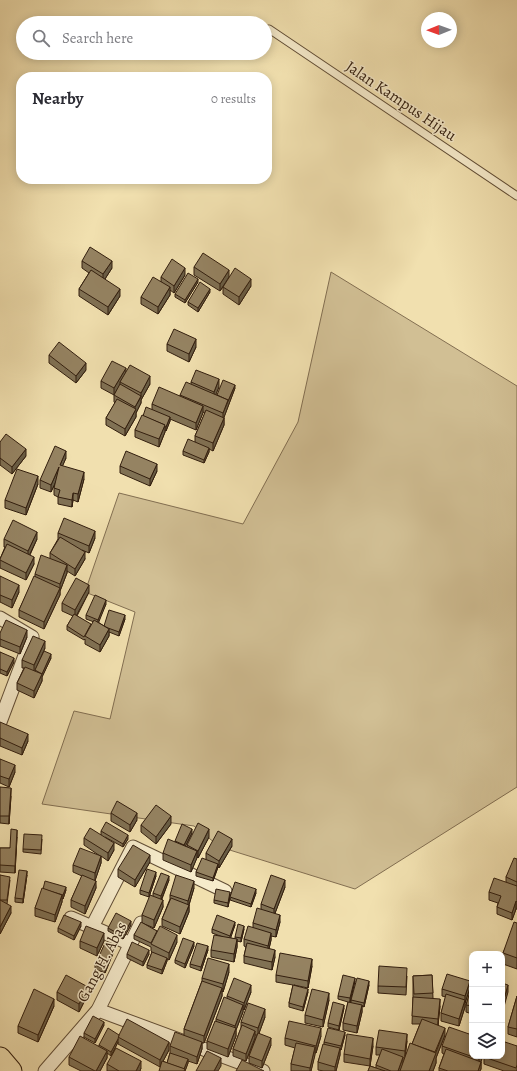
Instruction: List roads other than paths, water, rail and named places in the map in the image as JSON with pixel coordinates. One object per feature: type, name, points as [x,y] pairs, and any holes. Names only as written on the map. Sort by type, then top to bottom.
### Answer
[{"type":"main road","points":[[0,1058],[11,1071]]},
{"type":"street","points":[[0,618],[32,637],[0,722]]},
{"type":"street","points":[[92,927],[133,847],[225,891]]},
{"type":"street","points":[[71,918],[131,944]]},
{"type":"street","name":"Gang H. Abas","points":[[45,1071],[98,1010],[141,923]]},
{"type":"street","points":[[98,1010],[263,1071]]},
{"type":"lane","name":"Jalan Kampus Hijau","points":[[272,31],[517,196]]}]
